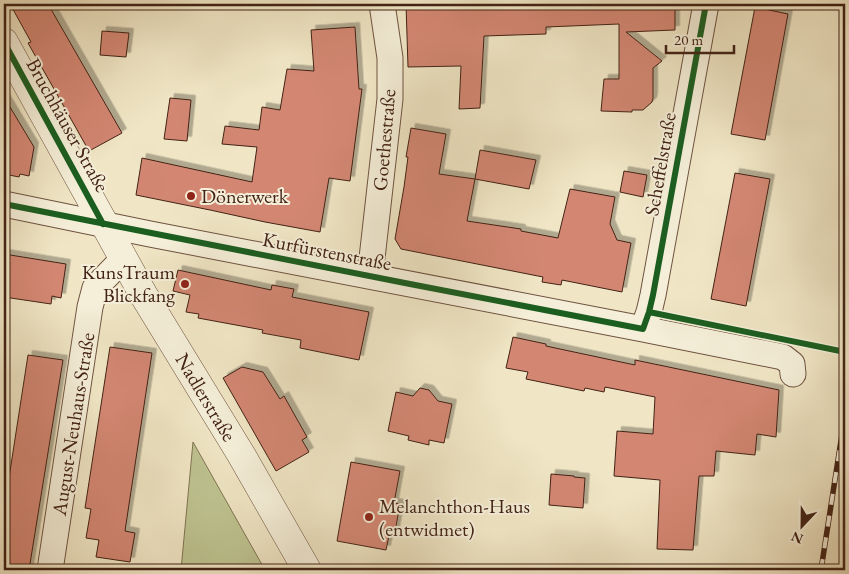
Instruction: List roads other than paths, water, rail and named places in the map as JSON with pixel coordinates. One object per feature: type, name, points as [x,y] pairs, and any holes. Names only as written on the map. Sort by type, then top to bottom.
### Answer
[{"type":"street","name":"Goethestraße","points":[[370,276],[390,99],[390,58],[382,4]]},
{"type":"street","name":"Scheffelstraße","points":[[643,328],[653,295],[706,4]]},
{"type":"street","name":"Bruchhäuser Straße","points":[[4,42],[104,224]]},
{"type":"street","name":"Kurfürstenstraße","points":[[4,204],[783,357],[792,364],[793,374]]},
{"type":"street","name":"Nadlerstraße","points":[[104,224],[143,294],[242,456],[307,570]]},
{"type":"street","name":"August-Neuhaus-Straße","points":[[50,570],[90,307],[96,288],[124,259]]},
{"type":"railway","points":[[821,570],[845,415]]},
{"type":"place","name":"Dönerwerk","points":[[191,196]]},
{"type":"place","name":"KunsTraum Blickfang","points":[[185,284]]},
{"type":"place","name":"Melanchthon-Haus (entwidmet)","points":[[369,517]]}]
